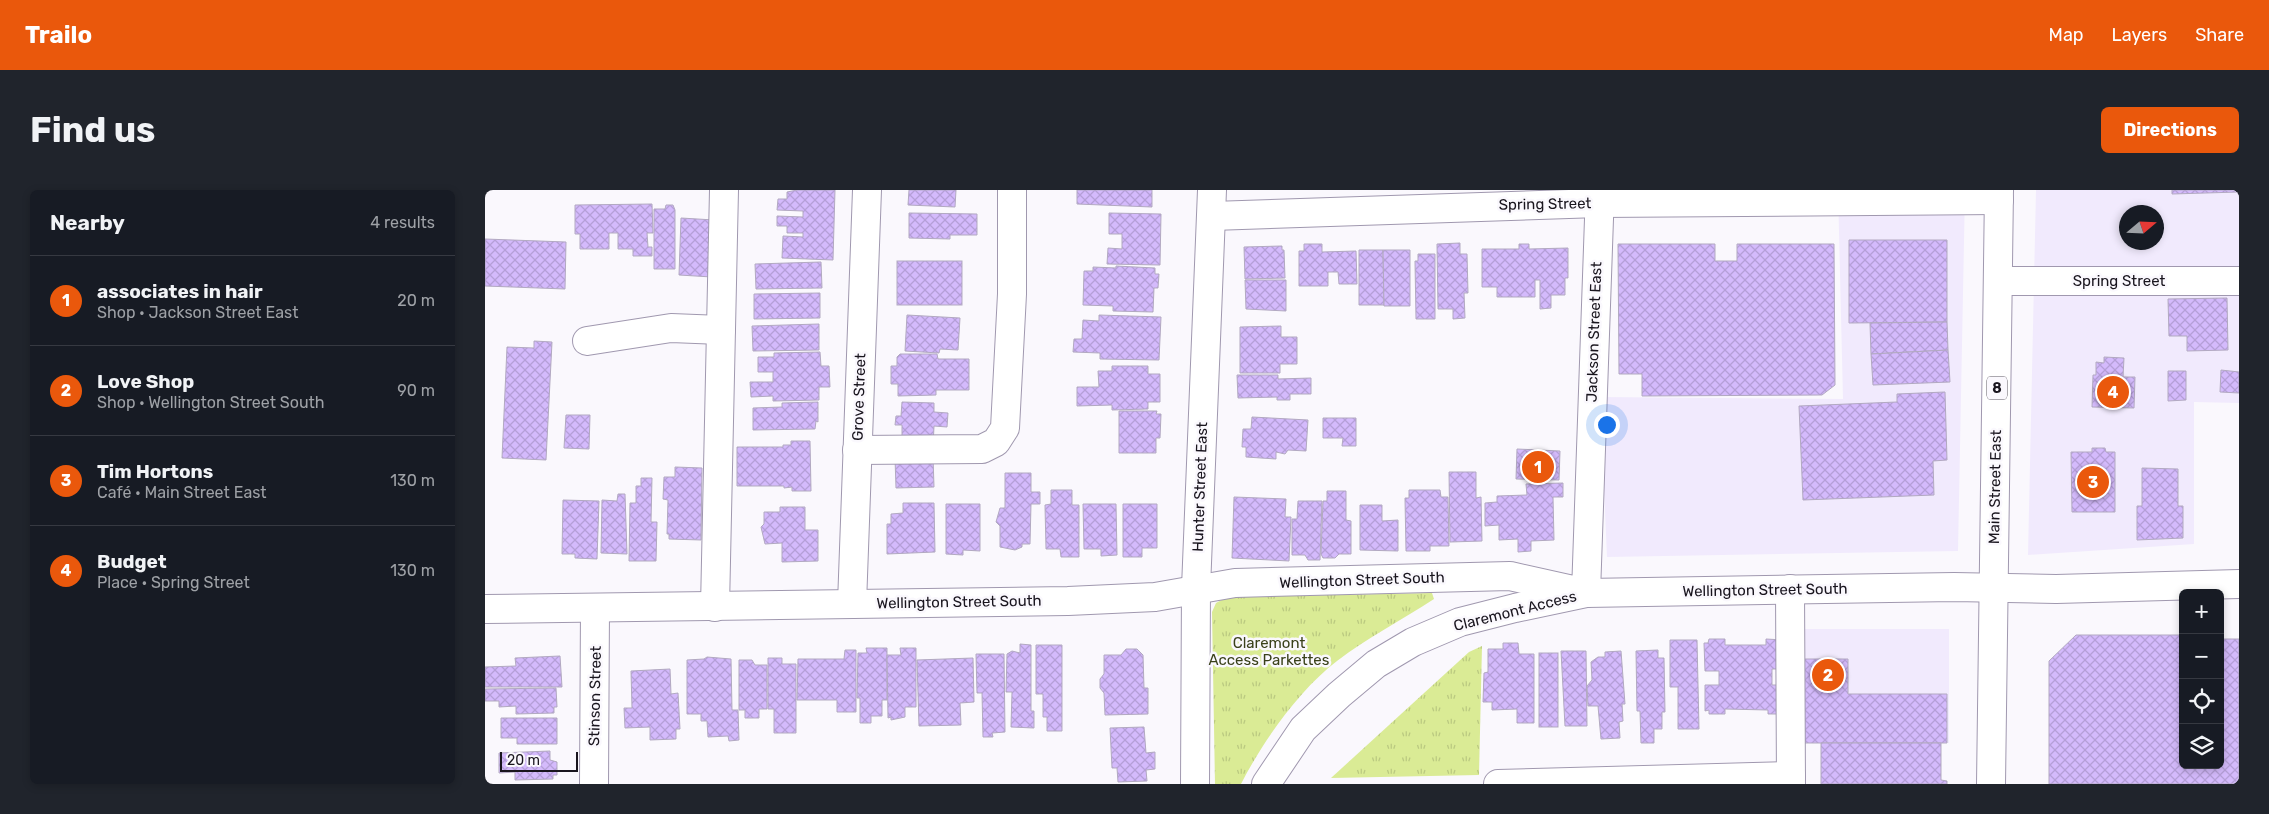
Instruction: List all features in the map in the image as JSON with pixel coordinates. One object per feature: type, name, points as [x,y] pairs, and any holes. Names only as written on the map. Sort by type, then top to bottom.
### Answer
[{"type":"street","points":[[715,607],[725,190]]},
{"type":"street","name":"Grove Street","points":[[852,604],[867,190]]},
{"type":"street","points":[[857,450],[982,449],[996,442],[1005,428],[1012,294],[1012,190]]},
{"type":"street","name":"Spring Street","points":[[1212,203],[1792,195],[1999,195]]},
{"type":"street","name":"Main Street East","points":[[1991,784],[1999,195]]},
{"type":"street","name":"Jackson Street East","points":[[1586,593],[1599,197]]},
{"type":"street","name":"Hunter Street East","points":[[1195,784],[1196,588],[1212,203]]},
{"type":"street","name":"Spring Street","points":[[1999,281],[2239,281]]},
{"type":"street","points":[[587,341],[671,328],[721,330]]},
{"type":"street","name":"Wellington Street South","points":[[485,609],[715,607],[1128,598],[1155,597],[1196,588],[1235,583],[1510,576],[1586,593],[2239,584]]},
{"type":"street","points":[[1498,784],[1791,780],[1790,589]]},
{"type":"street","name":"Claremont Access","points":[[1267,784],[1303,729],[1376,664],[1413,642],[1460,622],[1586,593]]},
{"type":"street","name":"Stinson Street","points":[[594,784],[595,608]]},
{"type":"shaded area","points":[[1838,190],[1965,190],[1958,551],[1607,557],[1600,397],[1843,399]]},
{"type":"shaded area","points":[[2036,190],[2239,190],[2239,403],[2194,402],[2194,544],[2028,555]]},
{"type":"shaded area","points":[[1793,629],[1949,629],[1949,743],[1794,743]]},
{"type":"green space","name":"Claremont Access Parkettes","points":[[1432,593],[1434,599],[1348,653],[1309,686],[1271,734],[1241,784],[1215,784],[1212,612],[1216,603],[1227,597]]},
{"type":"green space","points":[[1482,646],[1479,775],[1331,778],[1469,652]]},
{"type":"building","points":[[797,190],[835,190],[833,260],[782,258],[783,236],[803,237],[803,233],[787,233],[787,226],[777,226],[777,216],[803,217],[803,211],[777,210],[778,199],[787,199],[787,192]]},
{"type":"building","points":[[909,190],[956,190],[955,207],[908,205]]},
{"type":"building","points":[[1077,190],[1152,190],[1152,207],[1077,204]]},
{"type":"building","points":[[2172,190],[2239,190],[2239,192],[2172,194]]},
{"type":"building","points":[[652,204],[653,233],[647,233],[648,247],[652,247],[652,256],[633,256],[633,249],[618,249],[618,233],[609,233],[609,249],[580,249],[580,234],[575,234],[575,205]]},
{"type":"building","points":[[666,205],[673,205],[675,210],[675,269],[654,269],[654,209],[665,209]]},
{"type":"building","points":[[909,213],[977,214],[977,235],[950,235],[950,239],[909,238]]},
{"type":"building","points":[[1109,213],[1161,214],[1160,265],[1107,264],[1108,248],[1122,249],[1122,234],[1109,234]]},
{"type":"building","points":[[681,218],[714,220],[712,277],[679,275]]},
{"type":"building","points":[[485,239],[566,242],[565,289],[485,286]]},
{"type":"building","points":[[1849,240],[1947,240],[1947,322],[1849,323]]},
{"type":"building","points":[[1460,243],[1460,254],[1467,254],[1468,293],[1464,293],[1465,318],[1453,319],[1453,309],[1438,309],[1437,244]]},
{"type":"building","points":[[1304,244],[1322,244],[1322,252],[1356,251],[1357,284],[1339,284],[1338,272],[1328,272],[1328,286],[1299,286],[1299,251],[1304,251]]},
{"type":"building","points":[[1519,244],[1529,244],[1529,249],[1568,248],[1568,278],[1565,278],[1565,295],[1551,295],[1551,308],[1540,309],[1540,280],[1535,280],[1535,297],[1497,297],[1497,287],[1482,287],[1482,249],[1519,249]]},
{"type":"building","points":[[1618,244],[1715,244],[1715,261],[1737,261],[1737,244],[1834,244],[1835,385],[1822,395],[1642,396],[1642,374],[1619,374]]},
{"type":"building","points":[[1282,246],[1282,250],[1284,250],[1285,278],[1245,279],[1244,247]]},
{"type":"building","points":[[1359,250],[1383,250],[1384,305],[1359,305]]},
{"type":"building","points":[[1383,250],[1410,250],[1410,306],[1384,306]]},
{"type":"building","points":[[1418,254],[1435,254],[1435,319],[1416,319],[1415,261],[1418,261]]},
{"type":"building","points":[[897,261],[962,261],[962,305],[897,305]]},
{"type":"building","points":[[821,262],[822,288],[756,289],[755,264]]},
{"type":"building","points":[[1116,266],[1155,268],[1155,274],[1159,274],[1158,288],[1154,288],[1153,312],[1113,311],[1113,306],[1083,305],[1084,271],[1093,271],[1093,267],[1116,268]]},
{"type":"building","points":[[1245,280],[1286,280],[1286,311],[1246,309]]},
{"type":"building","points":[[820,293],[820,318],[754,319],[754,294]]},
{"type":"building","points":[[2227,298],[2228,350],[2187,351],[2187,336],[2169,336],[2168,299]]},
{"type":"building","points":[[907,315],[960,318],[958,350],[940,349],[939,353],[905,351]]},
{"type":"building","points":[[1099,315],[1161,317],[1159,360],[1100,359],[1100,353],[1073,352],[1074,339],[1082,339],[1083,320],[1099,321]]},
{"type":"building","points":[[1947,322],[1948,350],[1871,354],[1870,323]]},
{"type":"building","points":[[819,324],[819,350],[753,351],[752,326]]},
{"type":"building","points":[[1281,326],[1281,337],[1297,337],[1297,364],[1280,364],[1280,373],[1240,373],[1240,327]]},
{"type":"building","points":[[534,341],[552,342],[546,460],[502,458],[507,347],[534,348]]},
{"type":"building","points":[[1948,350],[1950,382],[1873,385],[1871,354]]},
{"type":"building","points":[[820,352],[821,366],[829,366],[830,387],[819,387],[819,400],[773,401],[773,396],[751,397],[750,382],[773,382],[773,372],[758,372],[758,357],[774,357],[774,353]]},
{"type":"building","points":[[900,354],[937,354],[938,359],[969,359],[969,390],[936,390],[936,395],[898,396],[898,384],[891,384],[891,366],[897,366],[897,357]]},
{"type":"building","points":[[2104,357],[2124,358],[2123,377],[2135,377],[2134,408],[2092,407],[2093,375],[2096,375],[2096,362],[2104,363]]},
{"type":"building","points":[[1112,366],[1148,366],[1148,374],[1160,374],[1160,402],[1148,402],[1148,409],[1112,410],[1112,405],[1077,406],[1077,387],[1099,387],[1098,371],[1112,371]]},
{"type":"building","points":[[2221,370],[2239,372],[2239,393],[2220,392]]},
{"type":"building","points":[[2168,371],[2186,371],[2186,400],[2168,401]]},
{"type":"building","points":[[1237,375],[1278,375],[1278,379],[1311,378],[1311,394],[1290,394],[1290,400],[1277,400],[1277,397],[1238,398]]},
{"type":"building","points":[[1945,392],[1947,460],[1933,461],[1934,495],[1803,500],[1799,406],[1897,402],[1897,394]]},
{"type":"building","points":[[818,402],[818,422],[816,421],[815,429],[753,430],[753,408],[782,407],[782,403]]},
{"type":"building","points":[[902,402],[934,403],[934,412],[948,413],[947,427],[934,426],[933,447],[912,436],[902,436],[902,425],[895,425],[896,416],[901,416]]},
{"type":"building","points":[[1119,411],[1157,411],[1156,414],[1161,414],[1160,438],[1156,438],[1156,453],[1119,453]]},
{"type":"building","points":[[566,415],[590,415],[589,449],[564,448]]},
{"type":"building","points":[[1252,417],[1308,420],[1306,451],[1288,450],[1285,454],[1276,452],[1276,459],[1246,457],[1246,447],[1242,447],[1243,429],[1251,429]]},
{"type":"building","points":[[1323,418],[1356,418],[1356,446],[1342,446],[1343,438],[1323,438]]},
{"type":"building","points":[[791,441],[810,441],[811,491],[792,491],[792,487],[784,488],[784,486],[737,486],[737,447],[783,447],[783,445],[791,445]]},
{"type":"building","points":[[2092,448],[2105,448],[2106,452],[2115,452],[2115,512],[2072,512],[2071,452],[2092,452]]},
{"type":"building","points":[[1517,449],[1560,451],[1559,480],[1516,479]]},
{"type":"building","points":[[933,457],[934,487],[896,488],[895,458]]},
{"type":"building","points":[[675,467],[702,468],[701,540],[669,539],[669,534],[667,534],[668,500],[663,499],[664,477],[675,477]]},
{"type":"building","points":[[2142,468],[2178,469],[2178,506],[2183,506],[2183,538],[2137,540],[2137,506],[2142,506]]},
{"type":"building","points":[[1449,472],[1476,472],[1476,498],[1481,497],[1482,541],[1450,542]]},
{"type":"building","points":[[1005,473],[1031,473],[1031,492],[1040,492],[1040,504],[1031,504],[1030,544],[1022,544],[1022,547],[1015,550],[1000,547],[1000,526],[996,522],[1000,508],[1005,508]]},
{"type":"building","points":[[641,478],[652,478],[651,522],[657,522],[656,561],[629,561],[630,503],[636,503],[636,486],[641,486]]},
{"type":"building","points":[[1563,483],[1563,497],[1553,497],[1554,540],[1531,541],[1531,551],[1518,552],[1518,539],[1499,540],[1499,525],[1485,526],[1485,503],[1497,502],[1497,496],[1527,495],[1526,484]]},
{"type":"building","points":[[1051,490],[1072,490],[1072,505],[1079,505],[1079,557],[1061,557],[1060,549],[1046,549],[1045,505],[1051,504]]},
{"type":"building","points":[[1409,490],[1440,490],[1441,497],[1448,497],[1449,546],[1430,546],[1430,551],[1406,551],[1405,498],[1409,498]]},
{"type":"building","points":[[1327,491],[1346,491],[1346,520],[1351,521],[1351,554],[1339,554],[1335,558],[1323,558],[1321,554],[1323,501],[1327,501]]},
{"type":"building","points":[[618,494],[625,494],[627,554],[601,553],[602,500],[617,501]]},
{"type":"building","points":[[1234,497],[1286,499],[1285,517],[1291,517],[1289,561],[1232,558]]},
{"type":"building","points":[[563,500],[599,501],[597,559],[575,558],[575,554],[562,554]]},
{"type":"building","points":[[1298,501],[1322,501],[1320,560],[1308,560],[1305,555],[1292,555],[1292,519],[1297,519]]},
{"type":"building","points":[[903,503],[934,503],[935,552],[887,554],[887,524],[891,524],[891,514],[903,513]]},
{"type":"building","points":[[946,504],[980,504],[980,551],[963,550],[963,555],[946,554]]},
{"type":"building","points":[[1083,504],[1116,504],[1117,555],[1101,556],[1101,549],[1084,549]]},
{"type":"building","points":[[1123,504],[1157,504],[1157,548],[1142,548],[1142,557],[1123,557]]},
{"type":"building","points":[[1360,505],[1382,505],[1382,521],[1398,520],[1398,551],[1360,550]]},
{"type":"building","points":[[780,507],[805,507],[805,530],[818,530],[818,561],[782,562],[782,543],[765,544],[761,527],[764,524],[764,512],[780,512]]},
{"type":"building","points":[[2076,635],[2179,635],[2179,769],[2224,769],[2224,639],[2239,639],[2239,784],[2049,784],[2049,661]]},
{"type":"building","points":[[1709,639],[1725,639],[1725,645],[1766,645],[1766,639],[1783,640],[1786,669],[1772,669],[1772,685],[1786,685],[1786,714],[1768,714],[1768,710],[1725,709],[1725,714],[1709,714],[1709,710],[1705,711],[1705,685],[1719,685],[1719,671],[1705,671],[1704,643],[1708,643]]},
{"type":"building","points":[[1670,640],[1697,640],[1699,729],[1678,729],[1678,687],[1670,687]]},
{"type":"building","points":[[1503,643],[1518,643],[1519,654],[1534,654],[1534,723],[1517,723],[1517,709],[1492,710],[1492,702],[1483,702],[1484,673],[1488,672],[1488,649],[1503,649]]},
{"type":"building","points":[[1020,644],[1031,645],[1031,711],[1034,711],[1034,728],[1011,727],[1012,692],[1006,692],[1007,654],[1012,651],[1020,653]]},
{"type":"building","points":[[1036,645],[1062,645],[1062,731],[1047,731],[1047,717],[1043,717],[1043,694],[1036,694]]},
{"type":"building","points":[[866,648],[887,648],[887,700],[882,700],[882,716],[871,716],[871,723],[860,723],[860,698],[857,698],[858,653],[867,653]]},
{"type":"building","points":[[900,648],[916,648],[916,707],[905,707],[905,717],[891,720],[891,717],[888,718],[887,655],[901,655]]},
{"type":"building","points":[[1126,649],[1137,649],[1143,655],[1144,688],[1148,688],[1148,714],[1105,715],[1104,693],[1100,688],[1100,679],[1104,674],[1104,655],[1121,655]]},
{"type":"building","points":[[845,650],[856,650],[856,712],[837,712],[837,700],[797,700],[798,659],[844,659]]},
{"type":"building","points":[[1658,650],[1658,658],[1664,658],[1665,712],[1662,712],[1662,729],[1654,729],[1654,743],[1641,743],[1640,711],[1637,711],[1636,651]]},
{"type":"building","points":[[1561,651],[1586,651],[1587,726],[1565,726]]},
{"type":"building","points":[[1621,651],[1625,704],[1622,704],[1623,721],[1619,722],[1620,738],[1601,739],[1598,706],[1588,706],[1587,686],[1592,680],[1591,662],[1598,657],[1605,657],[1605,652]]},
{"type":"building","points":[[1539,653],[1558,653],[1558,727],[1539,727]]},
{"type":"building","points":[[976,654],[1004,654],[1005,732],[992,733],[993,737],[983,737],[982,693],[977,693]]},
{"type":"building","points":[[560,656],[562,687],[485,687],[485,667],[516,666],[515,658]]},
{"type":"building","points":[[707,657],[731,659],[732,710],[738,710],[739,740],[729,741],[728,736],[708,737],[707,721],[701,721],[701,714],[687,714],[687,660],[704,659]]},
{"type":"building","points":[[768,658],[782,658],[782,664],[796,664],[796,733],[774,733],[774,709],[768,709]]},
{"type":"building","points":[[973,658],[974,702],[960,703],[961,725],[919,726],[917,660]]},
{"type":"building","points":[[1803,659],[1848,659],[1848,694],[1947,694],[1947,743],[1804,743]]},
{"type":"building","points":[[739,660],[752,660],[755,665],[767,665],[767,709],[759,709],[759,718],[745,718],[745,710],[739,710]]},
{"type":"building","points":[[670,669],[671,694],[678,693],[680,729],[676,729],[676,739],[650,740],[650,727],[625,728],[624,708],[632,708],[631,671]]},
{"type":"building","points":[[556,688],[557,707],[554,707],[554,713],[516,714],[516,706],[499,707],[499,701],[485,701],[485,689]]},
{"type":"building","points":[[501,718],[557,718],[557,744],[517,744],[517,738],[501,738]]},
{"type":"building","points":[[1144,727],[1146,753],[1155,752],[1155,769],[1146,770],[1147,781],[1118,782],[1117,768],[1112,768],[1110,728]]},
{"type":"building","points":[[1821,743],[1941,743],[1941,780],[1947,781],[1947,784],[1821,784]]},
{"type":"building","points":[[550,751],[550,760],[557,762],[557,775],[553,775],[553,779],[515,780],[515,772],[499,773],[499,753]]},
{"type":"place","name":"Budget","points":[[2113,392]]},
{"type":"place","name":"associates in hair","points":[[1538,467]]},
{"type":"place","name":"Tim Hortons","points":[[2093,482]]},
{"type":"place","name":"Love Shop","points":[[1828,675]]}]
